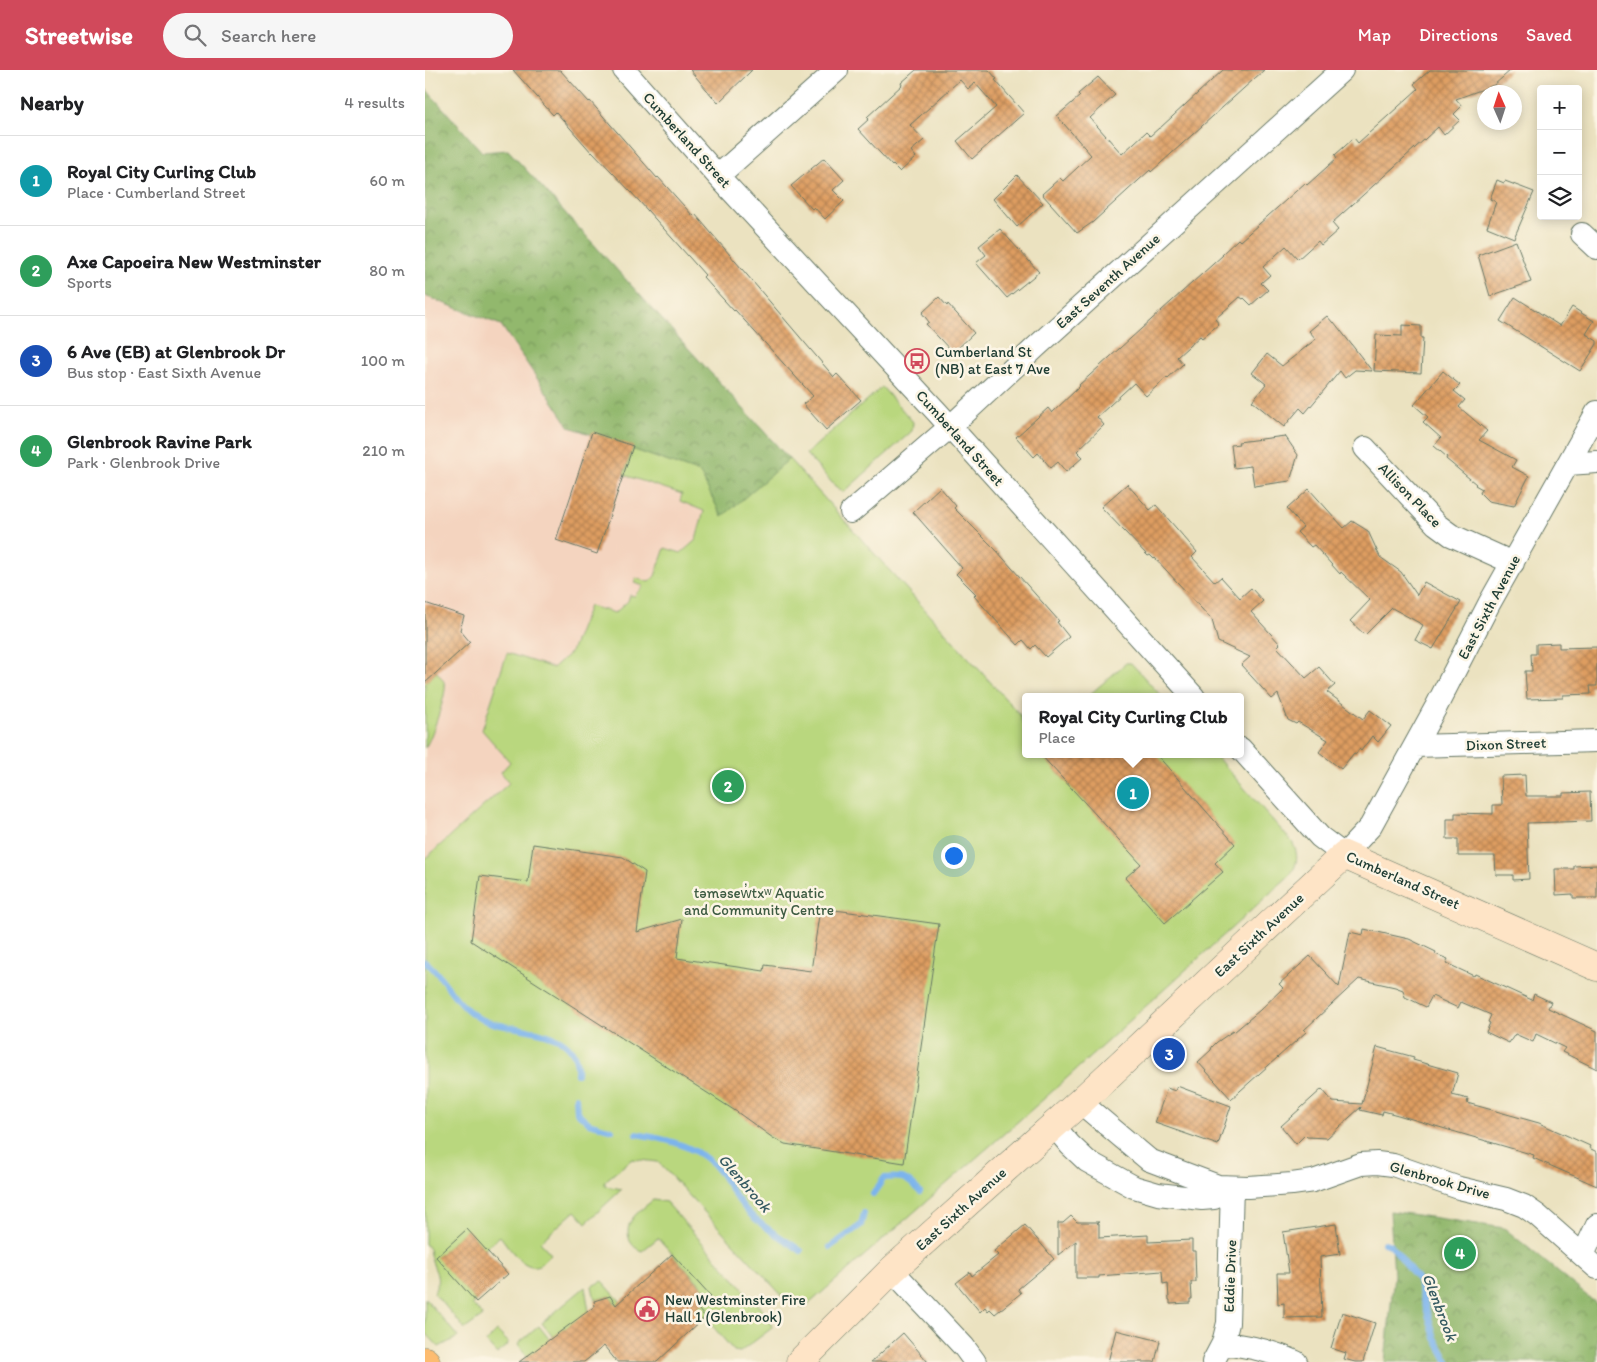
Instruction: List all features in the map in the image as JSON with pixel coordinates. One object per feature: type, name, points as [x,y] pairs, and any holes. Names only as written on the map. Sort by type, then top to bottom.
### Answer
[{"type":"street","name":"Cumberland Street","points":[[624,70],[718,176],[951,426],[1190,693]]},
{"type":"street","points":[[718,176],[837,70]]},
{"type":"street","name":"East Seventh Avenue","points":[[851,512],[951,426],[1342,70]]},
{"type":"street","name":"East Sixth Avenue","points":[[800,1362],[892,1270],[1080,1102],[1344,855],[1370,827],[1415,746],[1489,604],[1597,412]]},
{"type":"street","name":"Allison Place","points":[[1365,448],[1436,524],[1451,535],[1513,563]]},
{"type":"street","points":[[1568,464],[1597,462]]},
{"type":"street","name":"Dixon Street","points":[[1415,746],[1597,741]]},
{"type":"street","name":"Cumberland Street","points":[[1244,752],[1320,836],[1344,855],[1597,967]]},
{"type":"street","name":"Glenbrook Drive","points":[[1080,1102],[1149,1160],[1218,1186],[1292,1184],[1313,1181],[1361,1164],[1393,1165],[1459,1188],[1506,1199],[1524,1206],[1553,1228],[1590,1261]]},
{"type":"street","name":"Glenbrook Drive","points":[[1053,1126],[1087,1161],[1133,1187],[1158,1194],[1202,1199],[1214,1198],[1232,1187]]},
{"type":"street","name":"Eddie Drive","points":[[1218,1352],[1228,1323],[1230,1306],[1232,1187]]},
{"type":"street","points":[[1590,1261],[1597,1225]]},
{"type":"street","points":[[892,1270],[964,1347],[975,1362]]},
{"type":"street","points":[[1218,1352],[1237,1344],[1277,1353],[1296,1362]]},
{"type":"shaded area","points":[[425,296],[501,324],[570,427],[700,473],[722,517],[485,730],[523,773],[425,862]]},
{"type":"green space","points":[[425,88],[482,152],[508,150],[789,459],[722,517],[700,473],[570,427],[501,325],[425,296]]},
{"type":"green space","points":[[882,387],[913,422],[912,431],[844,492],[835,486],[806,454]]},
{"type":"green space","name":"təməsew̓txʷ Aquatic and Community Centre","points":[[632,449],[700,473],[722,516],[789,459],[1021,716],[1022,758],[1218,758],[1292,842],[1297,855],[1296,863],[1290,875],[1046,1097],[803,1309],[793,1300],[793,1302],[788,1302],[658,1162],[632,1159],[605,1181],[605,1186],[622,1189],[586,1223],[575,1211],[540,1242],[551,1254],[539,1265],[533,1266],[522,1262],[500,1236],[485,1249],[476,1301],[472,1304],[483,1316],[465,1329],[434,1293],[437,1275],[429,1250],[425,1244],[425,859],[509,783],[501,772],[510,762],[482,730],[507,653],[553,668],[571,652],[589,606],[615,613],[628,601],[630,595],[634,596],[644,586],[634,583],[636,578],[649,582],[655,576],[665,548],[681,553],[696,540],[704,511],[680,501],[682,494],[624,475]]},
{"type":"green space","points":[[1126,663],[1131,663],[1158,693],[1092,693]]},
{"type":"green space","points":[[437,672],[444,681],[444,697],[425,748],[425,683]]},
{"type":"green space","points":[[653,1200],[666,1202],[770,1319],[772,1328],[740,1352],[734,1351],[697,1308],[711,1296],[658,1238],[642,1251],[630,1241],[628,1228],[630,1222]]},
{"type":"green space","points":[[1390,1211],[1504,1228],[1597,1304],[1597,1362],[1385,1362],[1394,1275]]},
{"type":"green space","points":[[602,1281],[620,1301],[617,1305],[610,1296],[595,1300],[592,1286]]},
{"type":"green space","points":[[585,1287],[589,1312],[553,1337],[542,1323]]},
{"type":"green space","points":[[425,1298],[458,1337],[439,1347],[425,1332]]},
{"type":"green space","points":[[539,1326],[550,1340],[530,1361],[518,1344]]},
{"type":"green space","points":[[497,1331],[509,1343],[497,1354],[486,1342]]},
{"type":"building","points":[[513,70],[560,70],[590,101],[657,178],[693,216],[695,214],[834,377],[837,374],[861,400],[826,430],[803,404],[813,396],[703,277],[705,275],[631,192],[592,153],[556,112],[553,115]]},
{"type":"building","points":[[690,70],[752,70],[718,103]]},
{"type":"building","points":[[916,70],[989,70],[997,79],[995,80],[1024,113],[972,159],[957,141],[996,107],[975,83],[968,89],[960,80],[910,125],[924,140],[911,151],[916,157],[900,172],[892,166],[858,129],[869,119],[867,117]]},
{"type":"building","points":[[1223,70],[1264,70],[1151,172],[1150,170],[1093,222],[1077,233],[1042,194],[1060,178],[1063,181],[1091,155],[1057,116],[1098,77],[1115,95],[1090,118],[1122,154],[1146,132],[1150,136],[1160,128]]},
{"type":"building","points":[[1430,70],[1511,70],[1494,85],[1477,85],[1477,91],[1456,99],[1462,106],[1454,114],[1460,120],[1444,135],[1438,127],[1332,223],[1338,230],[1321,245],[1318,241],[1298,259],[1286,246],[1263,267],[1270,275],[1261,283],[1268,290],[1251,305],[1244,298],[1240,297],[1215,319],[1219,324],[1202,338],[1200,336],[1177,357],[1183,364],[1168,378],[1146,396],[1134,383],[1097,417],[1104,425],[1077,451],[1083,457],[1066,472],[1058,462],[1051,468],[1038,453],[1034,457],[1016,437],[1048,408],[1052,413],[1079,385],[1223,255],[1238,239],[1240,241],[1305,183],[1307,185],[1337,158],[1335,155],[1354,138],[1358,143],[1418,89],[1414,84]]},
{"type":"building","points":[[824,158],[844,180],[833,190],[844,201],[825,219],[814,207],[812,209],[791,186]]},
{"type":"building","points":[[1017,175],[1043,203],[1017,227],[993,199]]},
{"type":"building","points":[[1497,180],[1504,183],[1505,181],[1534,192],[1514,238],[1487,227],[1496,202],[1490,199]]},
{"type":"building","points":[[1000,229],[1039,272],[1007,298],[976,263],[986,255],[979,246]]},
{"type":"building","points":[[1516,241],[1531,282],[1490,296],[1478,255]]},
{"type":"building","points":[[939,297],[947,306],[948,304],[974,333],[953,353],[926,324],[929,322],[922,313]]},
{"type":"building","points":[[1515,297],[1560,326],[1572,307],[1594,321],[1586,334],[1597,341],[1597,344],[1580,371],[1500,321]]},
{"type":"building","points":[[1327,316],[1334,322],[1372,371],[1355,370],[1345,378],[1340,371],[1305,413],[1300,408],[1284,427],[1252,401],[1266,384],[1252,373],[1267,354],[1282,366],[1316,339],[1309,331]]},
{"type":"building","points":[[1402,325],[1421,326],[1421,338],[1423,338],[1421,373],[1374,371],[1376,335],[1402,336]]},
{"type":"building","points":[[1443,371],[1460,385],[1454,391],[1465,400],[1459,407],[1487,431],[1479,440],[1516,460],[1512,467],[1529,476],[1514,506],[1488,501],[1480,493],[1482,489],[1475,485],[1434,446],[1441,438],[1423,422],[1428,417],[1414,405]]},
{"type":"building","points":[[592,432],[633,446],[597,554],[556,540]]},
{"type":"building","points":[[1285,436],[1298,455],[1290,481],[1254,486],[1251,466],[1234,468],[1231,445],[1239,444],[1238,442]]},
{"type":"building","points":[[1127,484],[1150,510],[1156,505],[1197,552],[1192,557],[1215,582],[1221,577],[1240,598],[1251,588],[1263,601],[1251,612],[1280,644],[1277,647],[1306,678],[1319,667],[1335,685],[1327,692],[1363,719],[1370,710],[1391,726],[1378,742],[1372,736],[1361,751],[1359,749],[1356,754],[1354,753],[1341,769],[1319,752],[1328,740],[1298,722],[1296,724],[1288,720],[1278,694],[1272,699],[1241,665],[1250,657],[1218,642],[1212,620],[1155,558],[1150,555],[1148,556],[1101,507]]},
{"type":"building","points":[[940,487],[956,506],[954,508],[996,550],[1059,621],[1057,622],[1069,637],[1046,657],[1035,645],[1031,649],[1023,640],[1018,645],[974,596],[976,594],[956,574],[962,568],[913,512]]},
{"type":"building","points":[[1309,489],[1344,528],[1352,521],[1368,531],[1380,557],[1401,572],[1417,595],[1424,582],[1461,602],[1433,649],[1415,640],[1423,625],[1392,608],[1365,635],[1350,621],[1370,600],[1341,572],[1340,574],[1314,545],[1311,547],[1297,532],[1303,527],[1287,509]]},
{"type":"building","points":[[425,603],[464,616],[460,630],[470,642],[425,683]]},
{"type":"building","points":[[1559,643],[1559,648],[1597,647],[1597,686],[1590,686],[1591,694],[1563,695],[1563,698],[1527,699],[1525,671],[1532,671],[1531,654],[1536,654],[1536,644]]},
{"type":"building","points":[[1044,758],[1160,758],[1235,844],[1215,863],[1223,872],[1165,923],[1125,878],[1141,864]]},
{"type":"building","points":[[1525,775],[1526,796],[1563,796],[1563,793],[1590,792],[1591,821],[1527,823],[1529,879],[1513,880],[1513,875],[1496,875],[1495,856],[1458,856],[1458,839],[1447,839],[1447,819],[1455,819],[1455,813],[1493,814],[1493,805],[1502,805],[1501,776]]},
{"type":"building","name":"təməsew̓txʷ Aquatic and Community Centre","points":[[533,844],[623,857],[645,872],[637,932],[682,919],[677,958],[764,971],[765,965],[811,971],[820,908],[939,924],[904,1163],[785,1144],[773,1138],[737,1112],[471,941],[480,876],[528,882]]},
{"type":"building","points":[[1597,865],[1597,898],[1573,898],[1573,894],[1556,895],[1555,869],[1574,869],[1574,866]]},
{"type":"building","points":[[1364,929],[1409,939],[1448,959],[1446,963],[1474,976],[1475,974],[1532,1000],[1534,994],[1551,1002],[1548,1008],[1597,1031],[1597,1069],[1562,1052],[1565,1048],[1536,1034],[1533,1042],[1515,1034],[1509,1043],[1486,1032],[1491,1015],[1461,1002],[1458,1008],[1432,996],[1426,1007],[1405,997],[1403,990],[1359,979],[1304,1030],[1306,1032],[1231,1099],[1198,1062],[1217,1042],[1234,1032],[1260,1010],[1283,988],[1279,984],[1310,956],[1339,987],[1350,932],[1363,935]]},
{"type":"building","points":[[1377,1047],[1414,1057],[1413,1060],[1458,1073],[1452,1095],[1468,1099],[1467,1103],[1539,1123],[1590,1146],[1589,1148],[1597,1152],[1597,1186],[1533,1158],[1534,1155],[1383,1111],[1382,1115],[1360,1110],[1361,1107],[1327,1138],[1307,1137],[1305,1135],[1296,1144],[1281,1126],[1322,1089],[1333,1102],[1362,1104]]},
{"type":"building","points":[[1177,1086],[1231,1106],[1218,1145],[1155,1123],[1167,1088],[1175,1091]]},
{"type":"building","points":[[1071,1216],[1077,1222],[1099,1222],[1097,1223],[1099,1224],[1099,1238],[1148,1235],[1148,1242],[1192,1240],[1192,1251],[1195,1251],[1196,1282],[1191,1282],[1192,1299],[1190,1299],[1190,1303],[1170,1304],[1168,1283],[1163,1284],[1162,1271],[1099,1276],[1099,1278],[1076,1278],[1076,1241],[1058,1255],[1058,1223],[1063,1223]]},
{"type":"building","points":[[1336,1224],[1340,1254],[1320,1257],[1322,1317],[1284,1318],[1284,1303],[1278,1304],[1277,1273],[1289,1273],[1283,1232]]},
{"type":"building","points":[[1025,1225],[1054,1259],[1018,1289],[1021,1293],[995,1314],[990,1309],[988,1311],[985,1307],[980,1312],[956,1283],[970,1272],[972,1276],[998,1255],[994,1251]]},
{"type":"building","points":[[467,1229],[508,1274],[476,1302],[436,1257]]},
{"type":"building","name":"New Westminster Fire Hall 1 (Glenbrook)","points":[[672,1254],[711,1297],[697,1308],[705,1317],[657,1362],[617,1362],[604,1346],[584,1362],[519,1362],[595,1306],[594,1301],[610,1296],[616,1305]]},
{"type":"building","points":[[1342,1312],[1375,1323],[1363,1362],[1344,1359],[1346,1353],[1331,1348]]},
{"type":"building","points":[[1116,1330],[1160,1341],[1155,1362],[1108,1362]]},
{"type":"building","points":[[903,1333],[928,1362],[871,1362]]},
{"type":"waterway","name":"Glenbrook","points":[[425,961],[462,1005],[477,1017],[541,1033],[556,1038],[568,1046],[575,1057],[577,1074]]},
{"type":"waterway","name":"Glenbrook","points":[[576,1097],[577,1112],[589,1123],[612,1130]]},
{"type":"waterway","name":"Glenbrook","points":[[636,1134],[660,1138],[683,1145],[704,1157],[713,1164],[740,1203],[754,1218],[801,1251]]},
{"type":"waterway","name":"Glenbrook","points":[[873,1194],[884,1178],[891,1177],[905,1179],[920,1192]]},
{"type":"waterway","name":"Glenbrook","points":[[830,1247],[861,1225],[864,1213]]},
{"type":"waterway","name":"Glenbrook","points":[[1384,1243],[1391,1245],[1417,1278],[1435,1338],[1448,1362]]},
{"type":"place","name":"Cumberland St (NB) at East 7 Ave","points":[[917,361]]},
{"type":"place","name":"Axe Capoeira New Westminster","points":[[728,786]]},
{"type":"place","name":"Royal City Curling Club","points":[[1133,793]]},
{"type":"place","name":"6 Ave (EB) at Glenbrook Dr","points":[[1169,1054]]},
{"type":"place","name":"Glenbrook Ravine Park","points":[[1460,1253]]},
{"type":"place","name":"New Westminster Fire Hall 1 (Glenbrook)","points":[[647,1309]]}]
